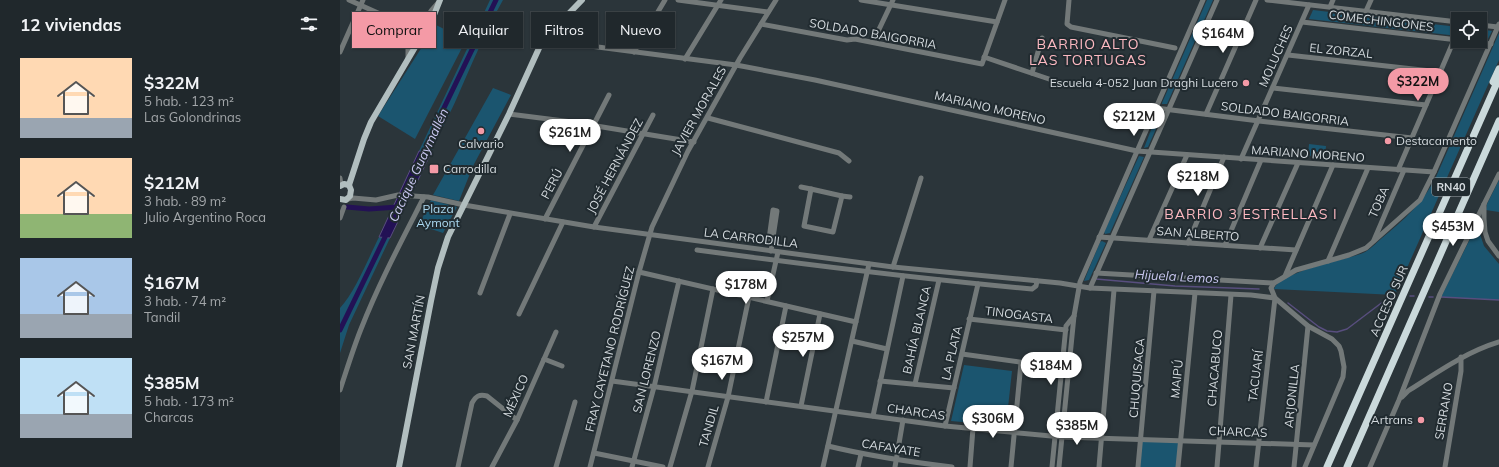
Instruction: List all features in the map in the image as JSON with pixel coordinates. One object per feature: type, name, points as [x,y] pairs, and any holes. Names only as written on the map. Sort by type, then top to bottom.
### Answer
[{"type":"highway","points":[[1443,207],[1451,177],[1499,69]]},
{"type":"highway","name":"ACCESO SUR","points":[[1327,467],[1499,78]]},
{"type":"highway","name":"RN40","points":[[1346,467],[1499,121]]},
{"type":"main road","name":"SAN MARTÍN","points":[[571,12],[582,0]]},
{"type":"main road","points":[[344,207],[345,199],[350,188],[369,127],[440,1]]},
{"type":"main road","name":"SAN MARTÍN","points":[[399,467],[438,268],[448,237],[509,114],[539,48]]},
{"type":"main road","points":[[340,183],[345,184],[350,188]]},
{"type":"street","points":[[349,0],[362,2],[381,12]]},
{"type":"street","points":[[634,52],[665,0]]},
{"type":"street","points":[[678,0],[768,12]]},
{"type":"street","points":[[685,59],[722,0]]},
{"type":"street","name":"JAVIER MORALES","points":[[649,235],[654,221],[688,151],[708,118],[736,65],[776,0]]},
{"type":"street","points":[[861,0],[892,2],[997,22]]},
{"type":"street","points":[[1004,0],[984,57],[1049,79]]},
{"type":"street","points":[[1069,0],[1066,24],[1070,27],[1175,48]]},
{"type":"street","points":[[1059,467],[1074,316],[1083,273],[1203,0]]},
{"type":"street","points":[[1090,288],[1217,0]]},
{"type":"street","points":[[1206,114],[1256,0]]},
{"type":"street","name":"COMECHINGONES","points":[[1267,0],[1294,1],[1309,5],[1451,21]]},
{"type":"street","points":[[1330,7],[1333,0]]},
{"type":"street","points":[[1366,11],[1371,0]]},
{"type":"street","points":[[430,12],[440,1]]},
{"type":"street","points":[[340,52],[362,2]]},
{"type":"street","points":[[872,42],[892,2]]},
{"type":"street","name":"MOLUCHES","points":[[1241,159],[1309,5]]},
{"type":"street","name":"COMECHINGONES","points":[[1302,22],[1451,39]]},
{"type":"street","name":"SOLDADO BAIGORRIA","points":[[761,24],[847,40],[855,39],[872,42],[982,64],[984,57]]},
{"type":"street","points":[[1305,467],[1343,377],[1343,357],[1339,346],[1332,339],[1308,326],[1275,298],[1271,286],[1296,270],[1359,251],[1372,243],[1420,200],[1434,172],[1498,25],[1487,25]]},
{"type":"street","points":[[1032,73],[1042,38]]},
{"type":"street","name":"MARIANO MORENO","points":[[598,47],[736,65],[866,90],[1137,152],[1434,172]]},
{"type":"street","points":[[408,48],[408,59]]},
{"type":"street","name":"TOBA","points":[[1372,243],[1412,138],[1440,72],[1452,48]]},
{"type":"street","name":"EL ZORZAL","points":[[1288,55],[1440,72]]},
{"type":"street","points":[[1273,88],[1426,105]]},
{"type":"street","name":"PERÚ","points":[[545,219],[610,94]]},
{"type":"street","name":"SOLDADO BAIGORRIA","points":[[1156,108],[1412,138]]},
{"type":"street","points":[[509,114],[594,125],[694,142]]},
{"type":"street","name":"JOSÉ HERNÁNDEZ","points":[[594,227],[653,115]]},
{"type":"street","points":[[708,118],[838,153],[848,161]]},
{"type":"street","points":[[1149,240],[1186,155]]},
{"type":"street","points":[[1188,243],[1224,158]]},
{"type":"street","points":[[1224,245],[1261,160]]},
{"type":"street","points":[[1260,248],[1298,163]]},
{"type":"street","points":[[1285,276],[1333,165]]},
{"type":"street","points":[[1328,261],[1368,168]]},
{"type":"street","points":[[1370,467],[1399,400],[1439,297],[1499,174]]},
{"type":"street","points":[[893,267],[921,178]]},
{"type":"street","points":[[801,187],[850,197]]},
{"type":"street","points":[[350,188],[363,199]]},
{"type":"street","points":[[811,189],[804,226],[833,232],[842,196]]},
{"type":"street","name":"LA CARRODILLA","points":[[345,199],[353,198],[376,200],[398,195],[424,197],[510,214],[594,227],[893,267],[1114,290],[1251,295],[1275,298]]},
{"type":"street","points":[[340,390],[361,328],[376,293],[390,261],[424,197]]},
{"type":"street","points":[[1484,204],[1485,232],[1488,241],[1499,256]]},
{"type":"street","points":[[340,218],[344,207]]},
{"type":"street","points":[[771,251],[777,211],[773,210],[768,239],[772,239]]},
{"type":"street","points":[[480,293],[510,214]]},
{"type":"street","points":[[519,314],[563,222]]},
{"type":"street","name":"FRAY CAYETANO RODRÍGUEZ","points":[[590,467],[649,235]]},
{"type":"street","name":"SAN ALBERTO","points":[[1099,237],[1296,250]]},
{"type":"street","name":"LA CARRODILLA","points":[[697,250],[868,272],[1032,289],[1036,286],[1037,281]]},
{"type":"street","points":[[767,301],[778,252]]},
{"type":"street","points":[[823,467],[869,264]]},
{"type":"street","points":[[639,272],[856,322]]},
{"type":"street","points":[[1096,273],[1274,283]]},
{"type":"street","points":[[873,416],[903,276]]},
{"type":"street","name":"BAHÍA BLANCA","points":[[915,384],[939,280]]},
{"type":"street","name":"SAN LORENZO","points":[[632,467],[654,387],[679,281]]},
{"type":"street","name":"LA PLATA","points":[[945,426],[978,284]]},
{"type":"street","points":[[670,467],[692,391],[712,289]]},
{"type":"street","points":[[1099,467],[1114,290]]},
{"type":"street","name":"CHUQUISACA","points":[[1138,467],[1154,291]]},
{"type":"street","name":"MAIPÚ","points":[[1178,467],[1195,293]]},
{"type":"street","name":"CHACABUCO","points":[[1217,467],[1231,295]]},
{"type":"street","name":"TANDIL","points":[[708,467],[728,397],[749,297]]},
{"type":"street","name":"TACUARÍ","points":[[1256,467],[1275,298]]},
{"type":"street","points":[[766,402],[786,306]]},
{"type":"street","points":[[801,406],[820,314]]},
{"type":"street","points":[[1052,467],[1066,330],[1067,324],[1074,316]]},
{"type":"street","name":"TINOGASTA","points":[[969,319],[1066,330]]},
{"type":"street","name":"ARJONILLA","points":[[1294,467],[1308,326]]},
{"type":"street","name":"MÉXICO","points":[[492,467],[517,420],[556,332]]},
{"type":"street","points":[[852,342],[888,350]]},
{"type":"street","points":[[1399,400],[1408,391],[1461,358],[1499,342]]},
{"type":"street","points":[[962,354],[1062,368]]},
{"type":"street","name":"SERRANO","points":[[1445,467],[1461,371],[1461,358]]},
{"type":"street","points":[[544,359],[562,366]]},
{"type":"street","points":[[1011,467],[1022,363]]},
{"type":"street","name":"CHARCAS","points":[[612,381],[945,426],[1062,437],[1314,445]]},
{"type":"street","points":[[880,381],[954,388]]},
{"type":"street","points":[[458,467],[472,403],[476,397],[481,395],[487,396],[517,420]]},
{"type":"street","points":[[556,467],[575,402]]},
{"type":"street","points":[[895,467],[903,420]]},
{"type":"street","points":[[970,467],[973,428]]},
{"type":"street","name":"CAFAYATE","points":[[828,446],[860,454],[952,467]]},
{"type":"street","points":[[594,453],[663,467]]},
{"type":"street","points":[[858,467],[860,454]]},
{"type":"green space","points":[[490,0],[503,0],[496,12],[484,12]]},
{"type":"green space","points":[[1207,0],[1213,0],[1167,104],[1162,104],[1162,103]]},
{"type":"green space","points":[[1313,10],[1451,26],[1451,35],[1309,19]]},
{"type":"green space","points":[[436,25],[444,29],[444,48],[462,48],[415,139],[378,116],[421,48],[436,48]]},
{"type":"green space","points":[[1487,30],[1492,31],[1488,39]]},
{"type":"green space","points":[[1499,33],[1499,60],[1395,295],[1274,289],[1287,277],[1314,267],[1366,252],[1398,225],[1419,203],[1436,177]]},
{"type":"green space","points":[[467,48],[479,48],[431,153],[419,151]]},
{"type":"green space","name":"Calvario","points":[[493,88],[511,95],[473,166],[459,201],[433,195]]},
{"type":"green space","points":[[1158,112],[1163,113],[1148,147],[1144,148]]},
{"type":"green space","points":[[1309,144],[1326,146],[1325,157],[1308,156]]},
{"type":"green space","points":[[1139,156],[1144,157],[1110,233],[1105,234],[1104,232]]},
{"type":"green space","points":[[1499,180],[1499,212],[1486,210],[1487,204]]},
{"type":"green space","name":"Plaza Aymont","points":[[431,200],[457,207],[443,233],[419,225]]},
{"type":"green space","points":[[1477,225],[1484,246],[1499,264],[1499,300],[1441,297]]},
{"type":"green space","points":[[379,237],[390,238],[349,325],[340,353],[340,308],[356,284]]},
{"type":"green space","points":[[1102,241],[1106,243],[1089,280],[1084,281],[1100,242]]},
{"type":"green space","points":[[964,365],[1012,371],[1006,426],[951,421]]},
{"type":"green space","points":[[1141,439],[1181,440],[1178,467],[1138,467]]},
{"type":"water","points":[[419,151],[431,153],[390,238],[379,237]]},
{"type":"waterway","name":"Cacique Guaymallén","points":[[423,157],[442,112],[496,0]]},
{"type":"waterway","points":[[347,207],[369,209],[398,207]]},
{"type":"waterway","name":"Cacique Guaymallén","points":[[340,330],[387,233]]},
{"type":"waterway","name":"Hijuela Lemos","points":[[1096,279],[1175,286],[1259,289]]},
{"type":"waterway","name":"Hijuela Lemos","points":[[1288,303],[1319,327],[1327,331],[1337,332],[1347,329],[1384,301],[1395,295]]},
{"type":"waterway","name":"Hijuela Lemos","points":[[1441,297],[1499,300]]},
{"type":"place","name":"Escuela 4-052 Juan Draghi Lucero","points":[[1246,83]]},
{"type":"place","name":"Calvario","points":[[481,131]]},
{"type":"place","name":"Destacamento","points":[[1388,141]]},
{"type":"place","name":"Carrodilla","points":[[434,169]]},
{"type":"place","name":"Artrans","points":[[1421,420]]},
{"type":"district","name":"BARRIO ALTO LAS TORTUGAS","points":[[1088,52]]},
{"type":"district","name":"BARRIO 3 ESTRELLAS I","points":[[1251,214]]}]
